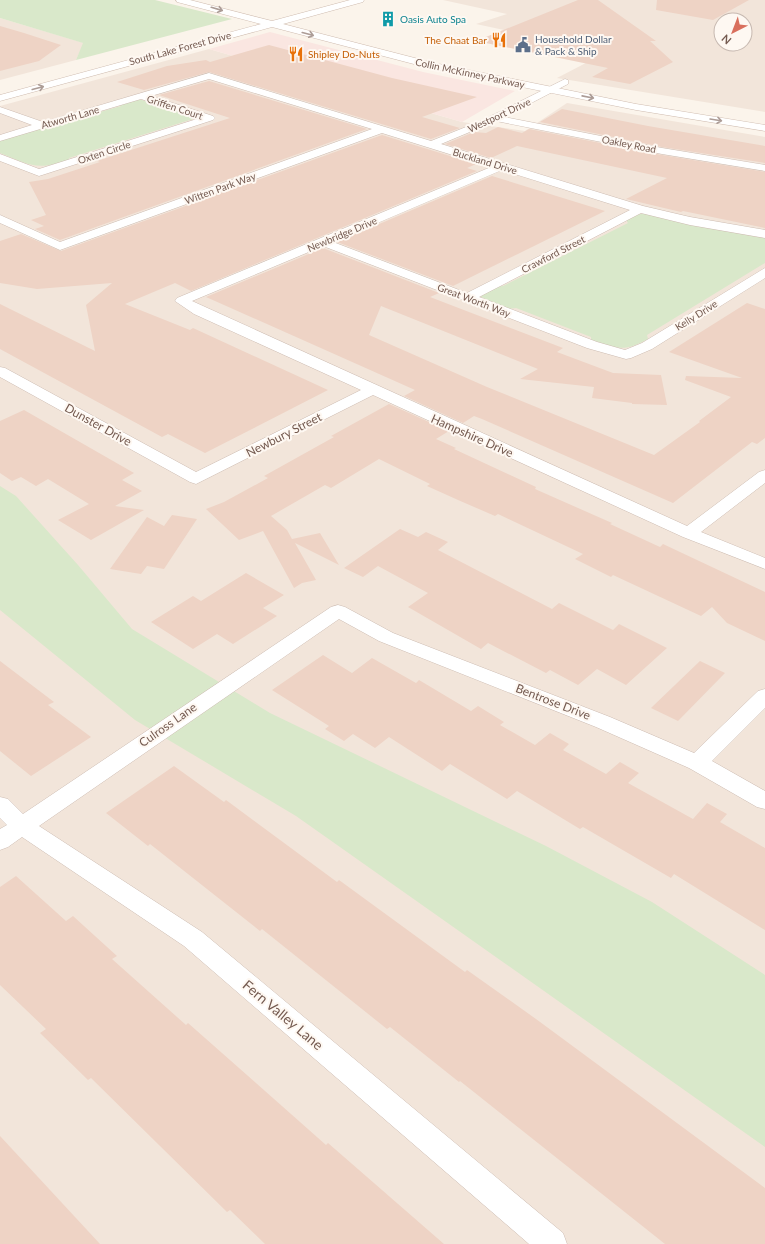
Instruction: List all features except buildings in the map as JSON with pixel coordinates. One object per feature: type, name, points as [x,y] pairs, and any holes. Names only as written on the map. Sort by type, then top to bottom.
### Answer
[{"type":"main road","name":"Collin McKinney Parkway","points":[[180,0],[433,66],[550,84],[765,128]]},
{"type":"main road","name":"South Lake Forest Drive","points":[[0,88],[325,0]]},
{"type":"main road","name":"South Lake Forest Drive","points":[[0,98],[360,0]]},
{"type":"main road","points":[[275,14],[313,22]]},
{"type":"main road","points":[[357,36],[372,39]]},
{"type":"main road","name":"Collin McKinney Parkway","points":[[550,84],[566,82],[587,86]]},
{"type":"street","name":"Atworth Lane","points":[[0,138],[209,76]]},
{"type":"street","name":"Buckland Drive","points":[[209,76],[640,209],[690,222],[765,234]]},
{"type":"street","name":"Westport Drive","points":[[430,145],[494,118],[550,84]]},
{"type":"street","name":"Griffen Court","points":[[141,96],[210,118]]},
{"type":"street","points":[[0,110],[41,125]]},
{"type":"street","name":"Oxten Circle","points":[[0,157],[39,173],[210,118]]},
{"type":"street","name":"Oakley Road","points":[[494,118],[632,145],[765,168]]},
{"type":"street","points":[[6,125],[23,131]]},
{"type":"street","name":"Witten Park Way","points":[[0,219],[60,246],[380,130]]},
{"type":"street","name":"Newbridge Drive","points":[[182,301],[502,166]]},
{"type":"street","name":"Crawford Street","points":[[467,298],[640,209]]},
{"type":"street","name":"Great Worth Way","points":[[323,242],[592,345],[626,355]]},
{"type":"street","name":"Kelly Drive","points":[[626,355],[647,346],[765,272]]},
{"type":"street","name":"Hampshire Drive","points":[[182,301],[199,312],[688,533],[765,564]]},
{"type":"street","name":"Dunster Drive","points":[[0,370],[196,479]]},
{"type":"street","name":"Newbury Street","points":[[196,479],[372,390]]},
{"type":"street","points":[[688,533],[765,475]]},
{"type":"street","name":"Bentrose Drive","points":[[338,611],[386,637],[603,722],[697,763],[765,801]]},
{"type":"street","name":"Culross Lane","points":[[0,841],[338,611]]},
{"type":"street","points":[[697,763],[765,696]]},
{"type":"street","name":"Fern Valley Lane","points":[[0,805],[22,826],[193,939],[552,1244]]},
{"type":"shaded area","points":[[443,0],[765,0],[765,112],[557,78],[607,52],[476,24],[507,14]]},
{"type":"shaded area","points":[[0,18],[84,43],[76,60],[0,80]]},
{"type":"shaded area","points":[[270,32],[423,72],[515,91],[462,122],[209,49]]},
{"type":"shaded area","points":[[209,49],[462,122],[525,131],[567,103],[765,137],[765,1244],[0,1244],[0,106]]},
{"type":"green space","points":[[0,0],[155,0],[232,19],[76,60],[83,43],[0,18]]},
{"type":"green space","points":[[134,100],[142,100],[191,115],[193,119],[69,158],[69,160],[49,165],[33,165],[0,153],[0,140],[121,106],[120,105]]},
{"type":"green space","points":[[649,213],[678,222],[765,237],[765,263],[647,335],[648,339],[626,348],[614,347],[591,340],[591,337],[516,308],[508,309],[481,297],[481,294],[493,287],[503,286],[628,223],[626,220],[639,214]]},
{"type":"green space","points":[[0,486],[16,496],[78,565],[132,629],[270,713],[546,846],[652,902],[765,975],[765,1147],[296,816],[135,720],[0,610]]},
{"type":"place","name":"Oasis Auto Spa","points":[[388,19]]},
{"type":"place","name":"The Chaat Bar","points":[[499,40]]},
{"type":"place","name":"Household Dollar & Pack & Ship","points":[[523,45]]},
{"type":"place","name":"Shipley Do-Nuts","points":[[296,54]]}]
